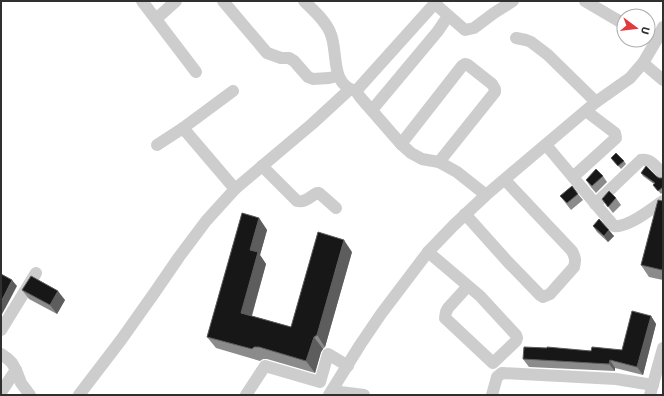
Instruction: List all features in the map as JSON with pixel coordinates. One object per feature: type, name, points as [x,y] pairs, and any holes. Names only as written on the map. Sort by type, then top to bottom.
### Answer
[{"type":"street","points":[[142,1],[196,72]]},
{"type":"street","points":[[156,18],[176,1]]},
{"type":"street","points":[[223,1],[267,53],[281,58],[289,58],[294,61],[308,77],[313,79],[338,76]]},
{"type":"street","points":[[304,1],[326,24],[331,33],[338,76],[343,83],[353,90],[401,144],[417,157],[439,162],[457,172],[486,195]]},
{"type":"street","points":[[79,395],[126,334],[179,257],[206,221],[235,189],[353,90],[436,2],[461,28],[469,30],[513,1]]},
{"type":"street","points":[[584,1],[616,19]]},
{"type":"street","points":[[372,110],[438,31],[448,16]]},
{"type":"street","points":[[656,35],[663,27]]},
{"type":"street","points":[[516,38],[532,42],[548,55],[596,102]]},
{"type":"street","points":[[364,395],[331,393],[381,314],[428,252],[486,195],[546,146],[596,102],[630,78],[643,63],[649,48]]},
{"type":"street","points":[[643,63],[663,80]]},
{"type":"street","points":[[401,144],[462,66],[465,64],[468,65],[492,84],[495,92],[439,162]]},
{"type":"street","points":[[157,145],[183,128],[233,91]]},
{"type":"street","points":[[573,177],[616,138],[615,133],[586,111]]},
{"type":"street","points":[[183,128],[235,189]]},
{"type":"street","points":[[546,146],[614,226],[627,224],[663,201]]},
{"type":"street","points":[[595,204],[641,160],[645,159],[651,162],[663,174]]},
{"type":"street","points":[[262,166],[297,201],[304,201],[313,194],[317,193],[336,208]]},
{"type":"street","points":[[465,214],[540,295],[543,297],[550,294],[574,267],[576,262],[575,256],[505,180]]},
{"type":"street","points":[[428,252],[480,296],[517,337],[516,341],[493,363],[445,318],[448,308],[468,286]]},
{"type":"street","points":[[1,330],[36,273]]},
{"type":"street","points":[[492,395],[497,377],[502,373],[616,379],[651,390],[663,348]]},
{"type":"street","points":[[1,354],[12,363],[21,383],[30,395]]},
{"type":"street","points":[[246,395],[265,366],[320,382],[328,354],[348,366]]},
{"type":"street","points":[[1,392],[16,370]]},
{"type":"building","points":[[616,153],[624,161],[618,166],[611,158]]},
{"type":"building","points":[[646,166],[656,176],[663,179],[663,187],[658,191],[653,185],[655,183],[641,173]]},
{"type":"building","points":[[596,169],[603,176],[592,186],[586,180]]},
{"type":"building","points":[[572,186],[578,194],[567,203],[560,196]]},
{"type":"building","points":[[609,191],[616,198],[608,207],[602,199]]},
{"type":"building","points":[[658,200],[663,201],[662,270],[641,265]]},
{"type":"building","points":[[242,213],[259,218],[250,250],[258,252],[241,313],[291,327],[318,232],[344,240],[317,335],[314,337],[306,361],[259,347],[254,347],[252,349],[207,337]]},
{"type":"building","points":[[599,219],[609,230],[604,236],[593,226]]},
{"type":"building","points":[[1,274],[12,280],[1,302]]},
{"type":"building","points":[[31,276],[58,291],[50,305],[22,290]]},
{"type":"building","points":[[632,311],[651,316],[637,367],[610,360],[609,364],[523,359],[524,347],[547,347],[591,351],[592,347],[622,350]]}]
